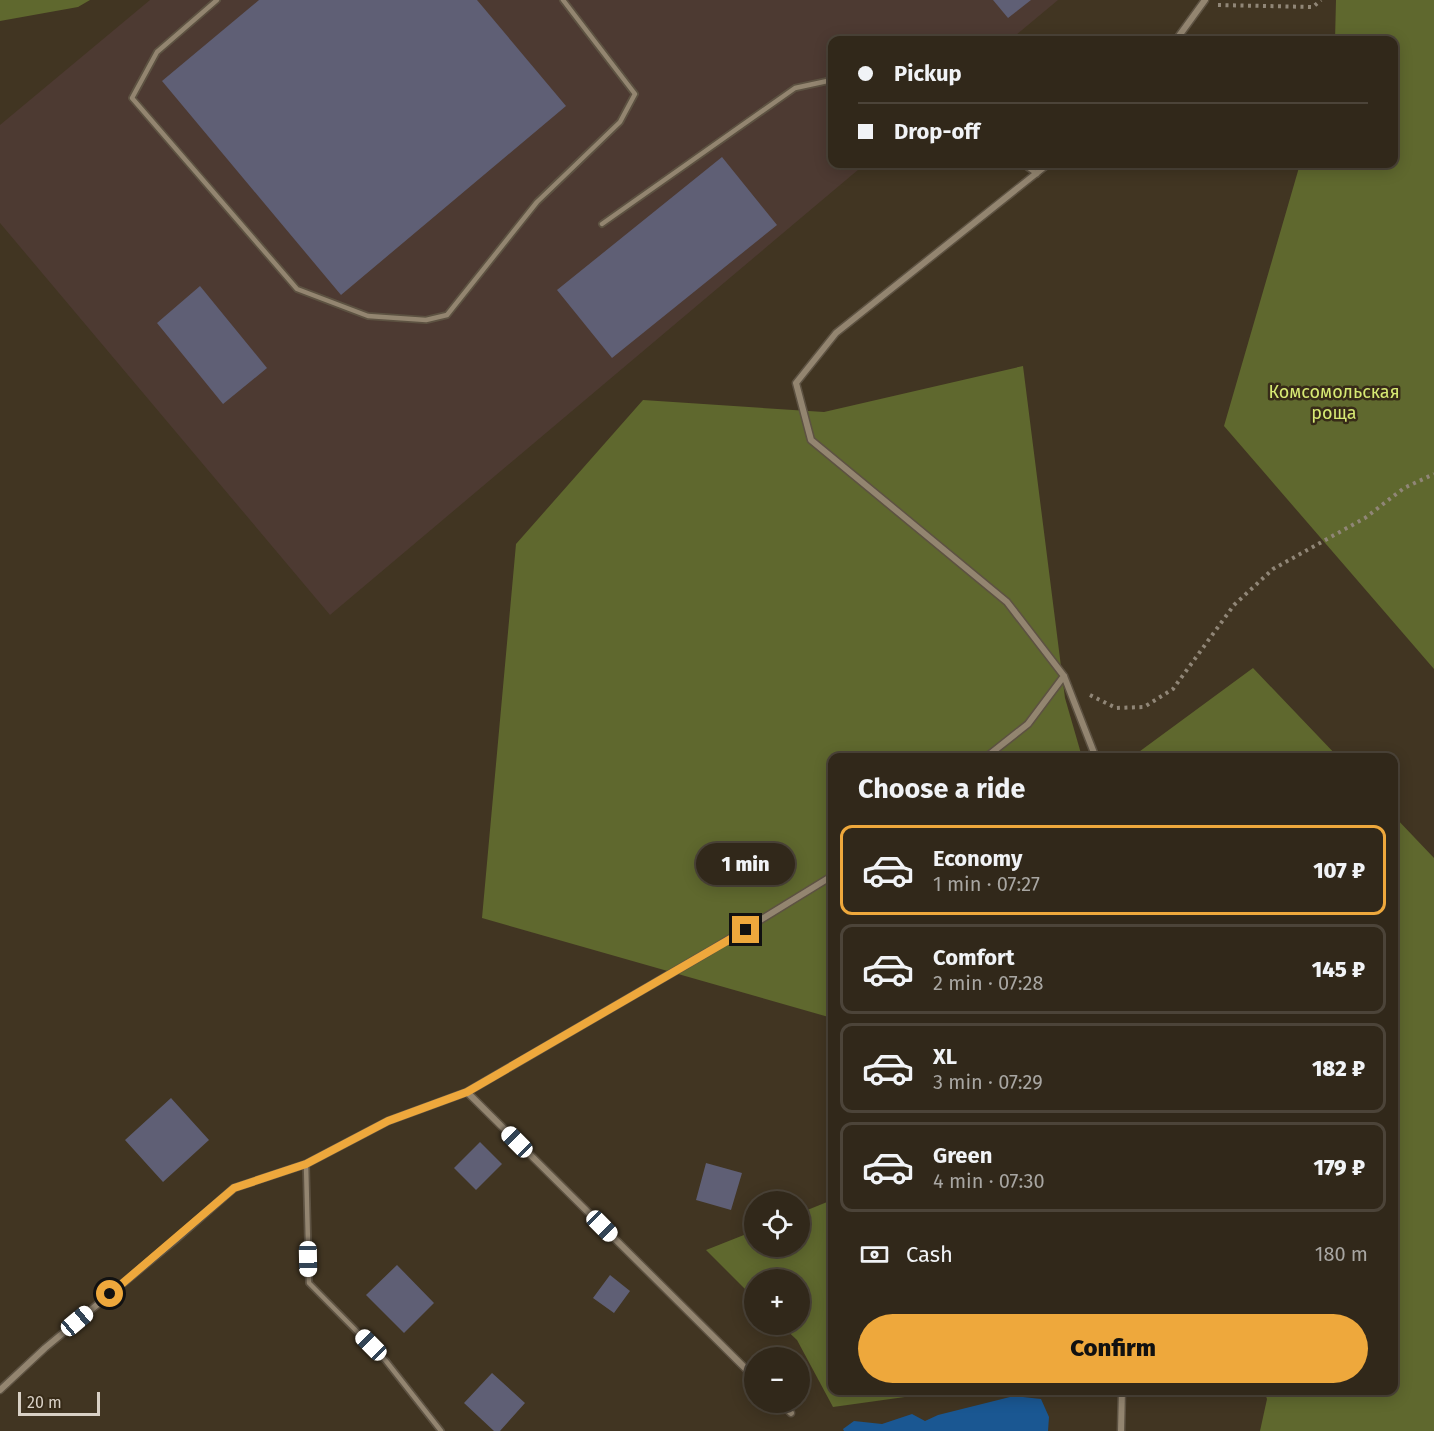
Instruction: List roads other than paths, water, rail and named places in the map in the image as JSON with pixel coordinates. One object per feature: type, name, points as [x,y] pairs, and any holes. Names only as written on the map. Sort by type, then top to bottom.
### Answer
[{"type":"street","points":[[1179,36],[1204,2]]},
{"type":"street","points":[[1044,168],[836,333],[796,383],[812,440],[1007,602],[1064,676],[1094,753]]},
{"type":"street","points":[[991,753],[1028,724],[1064,676]]},
{"type":"street","points":[[0,1390],[45,1348],[176,1240],[234,1188],[306,1164],[388,1121],[467,1092],[708,952],[828,878]]},
{"type":"street","points":[[467,1092],[744,1367]]},
{"type":"street","points":[[1121,1431],[1122,1395]]},
{"type":"lane","points":[[217,0],[157,52],[132,98],[297,289],[368,316],[426,320],[447,315],[537,202],[620,122],[635,94],[563,0]]},
{"type":"lane","points":[[602,224],[795,88],[828,81]]},
{"type":"lane","points":[[1029,168],[1037,174]]},
{"type":"lane","points":[[306,1164],[309,1283],[386,1361],[441,1431]]},
{"type":"water","points":[[1014,1396],[1041,1399],[1049,1417],[1048,1431],[844,1431],[843,1429],[854,1421],[882,1424],[912,1414],[925,1421],[938,1415]]},
{"type":"park label","name":"Комсомольская роща","points":[[1334,402]]}]
